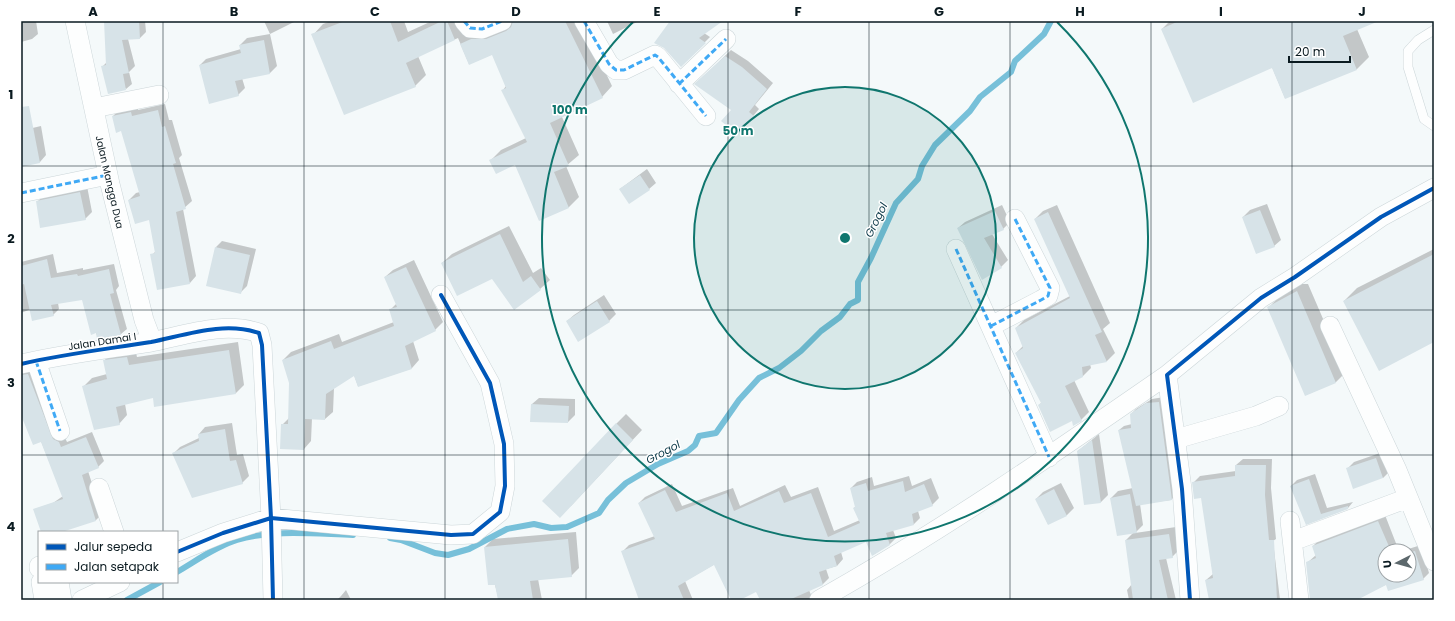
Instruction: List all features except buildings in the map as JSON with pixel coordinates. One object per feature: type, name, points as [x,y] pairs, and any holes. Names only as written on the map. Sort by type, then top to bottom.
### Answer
[{"type":"street","name":"Jalan Mangga Dua","points":[[74,21],[108,175],[144,320],[152,341]]},
{"type":"street","points":[[464,21],[470,28],[482,29],[502,21]]},
{"type":"street","points":[[584,21],[609,64],[616,70],[624,70],[655,56],[658,57],[706,116]]},
{"type":"street","points":[[679,84],[726,39]]},
{"type":"street","points":[[94,108],[159,95]]},
{"type":"street","points":[[21,193],[108,175]]},
{"type":"street","points":[[819,600],[881,565],[1049,457],[1167,375],[1261,298],[1295,277],[1381,217],[1434,188]]},
{"type":"street","points":[[991,326],[1048,296],[1050,288],[1015,219]]},
{"type":"street","points":[[956,249],[1049,457]]},
{"type":"street","points":[[178,552],[223,533],[271,524],[451,535],[473,534],[500,512],[505,486],[504,444],[490,383],[441,295]]},
{"type":"street","points":[[1330,326],[1397,470],[1434,561]]},
{"type":"street","name":"Jalan Damai I","points":[[37,360],[152,341],[195,332],[247,329],[259,333],[262,345],[271,524]]},
{"type":"street","points":[[37,360],[60,430]]},
{"type":"street","points":[[1167,375],[1182,489],[1190,600]]},
{"type":"street","points":[[1176,439],[1256,416],[1279,406]]},
{"type":"street","points":[[99,488],[114,531]]},
{"type":"street","points":[[1293,541],[1408,498]]},
{"type":"street","points":[[1290,521],[1299,600]]},
{"type":"street","points":[[271,524],[273,600]]},
{"type":"street","points":[[41,583],[44,600]]},
{"type":"street","points":[[59,583],[62,600]]},
{"type":"street","points":[[82,600],[118,583]]},
{"type":"lane","points":[[1434,30],[1418,40],[1408,51],[1408,66],[1424,119],[1434,126]]},
{"type":"waterway","name":"Grogol","points":[[390,538],[401,540],[435,553],[448,555],[469,549],[507,529],[534,524],[551,528],[567,527],[599,513],[608,500],[626,483],[658,464],[688,451],[695,445],[699,436],[716,433],[739,400],[759,378],[779,368],[801,351],[821,331],[840,317],[850,304],[858,300],[858,282],[871,258],[896,203],[918,179],[922,166],[935,145],[970,111],[980,97],[1011,72],[1015,61],[1044,34],[1051,21]]},
{"type":"waterway","name":"Grogol","points":[[178,571],[221,546],[237,540],[265,534],[295,533],[353,535]]},
{"type":"waterway","name":"Grogol","points":[[127,600],[158,583]]},
{"type":"marked path","points":[[464,21],[470,28],[482,29],[502,21]]},
{"type":"marked path","points":[[584,21],[609,64],[616,70],[624,70],[655,55],[706,116]]},
{"type":"marked path","points":[[679,84],[726,39]]},
{"type":"marked path","points":[[21,193],[108,175]]},
{"type":"marked path","points":[[991,326],[1048,296],[1050,288],[1015,219]]},
{"type":"marked path","points":[[956,249],[1049,457]]},
{"type":"marked path","points":[[36,361],[60,431]]},
{"type":"cycle path","points":[[1190,600],[1182,489],[1167,375],[1261,298],[1295,277],[1381,217],[1434,188]]},
{"type":"cycle path","points":[[178,552],[223,533],[271,518],[451,535],[473,534],[500,512],[505,486],[504,444],[490,383],[441,295]]},
{"type":"cycle path","points":[[21,364],[69,354],[151,342],[205,330],[232,328],[259,333],[262,345],[271,518],[273,600]]}]
